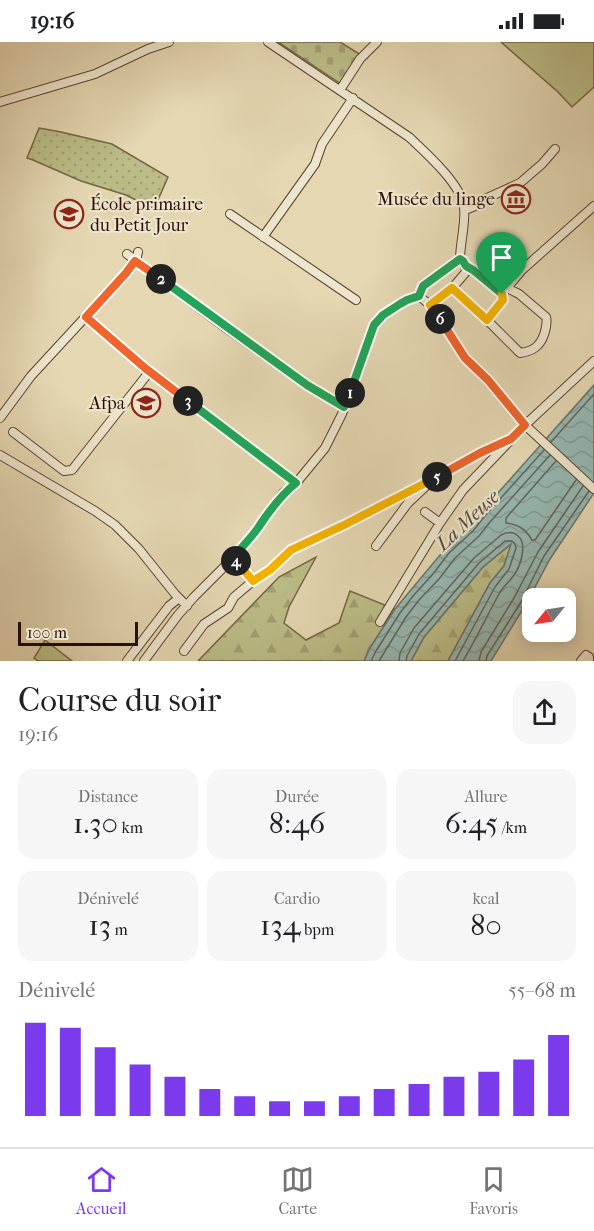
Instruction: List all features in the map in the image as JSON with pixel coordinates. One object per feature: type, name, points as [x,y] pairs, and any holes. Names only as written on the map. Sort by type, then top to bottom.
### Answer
[{"type":"street","points":[[0,102],[95,74],[148,49],[169,42]]},
{"type":"street","points":[[268,42],[409,137],[428,154],[458,191],[465,210],[460,259],[423,286],[425,300],[465,358],[488,380],[525,425],[594,489]]},
{"type":"street","points":[[340,90],[360,59],[377,42]]},
{"type":"street","points":[[263,237],[315,164],[322,144],[352,98]]},
{"type":"street","points":[[465,210],[520,183],[542,164],[555,148]]},
{"type":"street","points":[[487,320],[503,300],[505,291],[522,270],[594,206]]},
{"type":"street","points":[[230,214],[356,300]]},
{"type":"street","points":[[0,418],[31,376],[126,273],[135,261],[138,252]]},
{"type":"street","points":[[127,254],[307,385],[344,407]]},
{"type":"street","points":[[452,288],[520,353],[529,351],[539,344],[547,322],[546,317],[519,294],[505,291],[466,266],[460,259]]},
{"type":"street","points":[[144,661],[187,606],[257,529],[283,493],[309,470],[325,448],[344,407],[374,325],[383,315],[407,300],[425,300],[452,288],[466,272],[466,266]]},
{"type":"street","points":[[86,317],[150,371],[296,483]]},
{"type":"street","points":[[380,622],[440,523],[464,490],[525,425],[594,361]]},
{"type":"street","points":[[13,432],[64,471],[72,470],[150,371]]},
{"type":"street","points":[[184,651],[204,624],[228,608],[234,597],[270,570],[291,550],[511,439]]},
{"type":"street","points":[[0,455],[95,510],[115,525],[187,606]]},
{"type":"street","points":[[376,546],[408,503],[430,481]]},
{"type":"street","points":[[425,512],[440,523]]},
{"type":"street","points":[[233,558],[253,581]]},
{"type":"street","points":[[127,661],[169,606],[179,598]]},
{"type":"street","points":[[581,661],[586,655],[589,661]]},
{"type":"green space","points":[[278,42],[340,42],[361,55],[341,84]]},
{"type":"green space","points":[[501,42],[594,42],[594,87],[572,107]]},
{"type":"green space","points":[[39,128],[112,144],[168,177],[154,209],[126,195],[81,181],[27,158]]},
{"type":"green space","points":[[512,543],[504,566],[490,583],[448,661],[411,661],[424,637],[483,567]]},
{"type":"green space","points":[[316,557],[289,607],[284,623],[306,640],[339,623],[350,591],[395,609],[364,661],[198,661],[279,577]]},
{"type":"green space","points":[[45,640],[72,661],[38,661],[34,658]]},
{"type":"water","points":[[594,385],[594,493],[550,559],[535,588],[522,588],[522,611],[491,661],[448,661],[490,583],[504,566],[511,544],[483,567],[424,637],[411,661],[364,661],[395,609],[445,549],[469,527]]},
{"type":"place","name":"Musée du linge","points":[[516,199]]},
{"type":"place","name":"École primaire du Petit Jour","points":[[69,214]]},
{"type":"place","name":"Afpa","points":[[146,403]]},
{"type":"route","points":[[460,259],[502,294],[503,300],[487,320],[452,288],[430,305],[465,358],[488,380],[525,425],[511,439],[291,550],[270,570],[253,581],[233,558],[283,493],[296,483],[145,368],[86,317],[135,261],[307,385],[344,407],[374,325],[383,315],[400,304],[419,296],[423,286],[460,259]]},
{"type":"water label","name":"La Meuse","points":[[467,520]]}]
